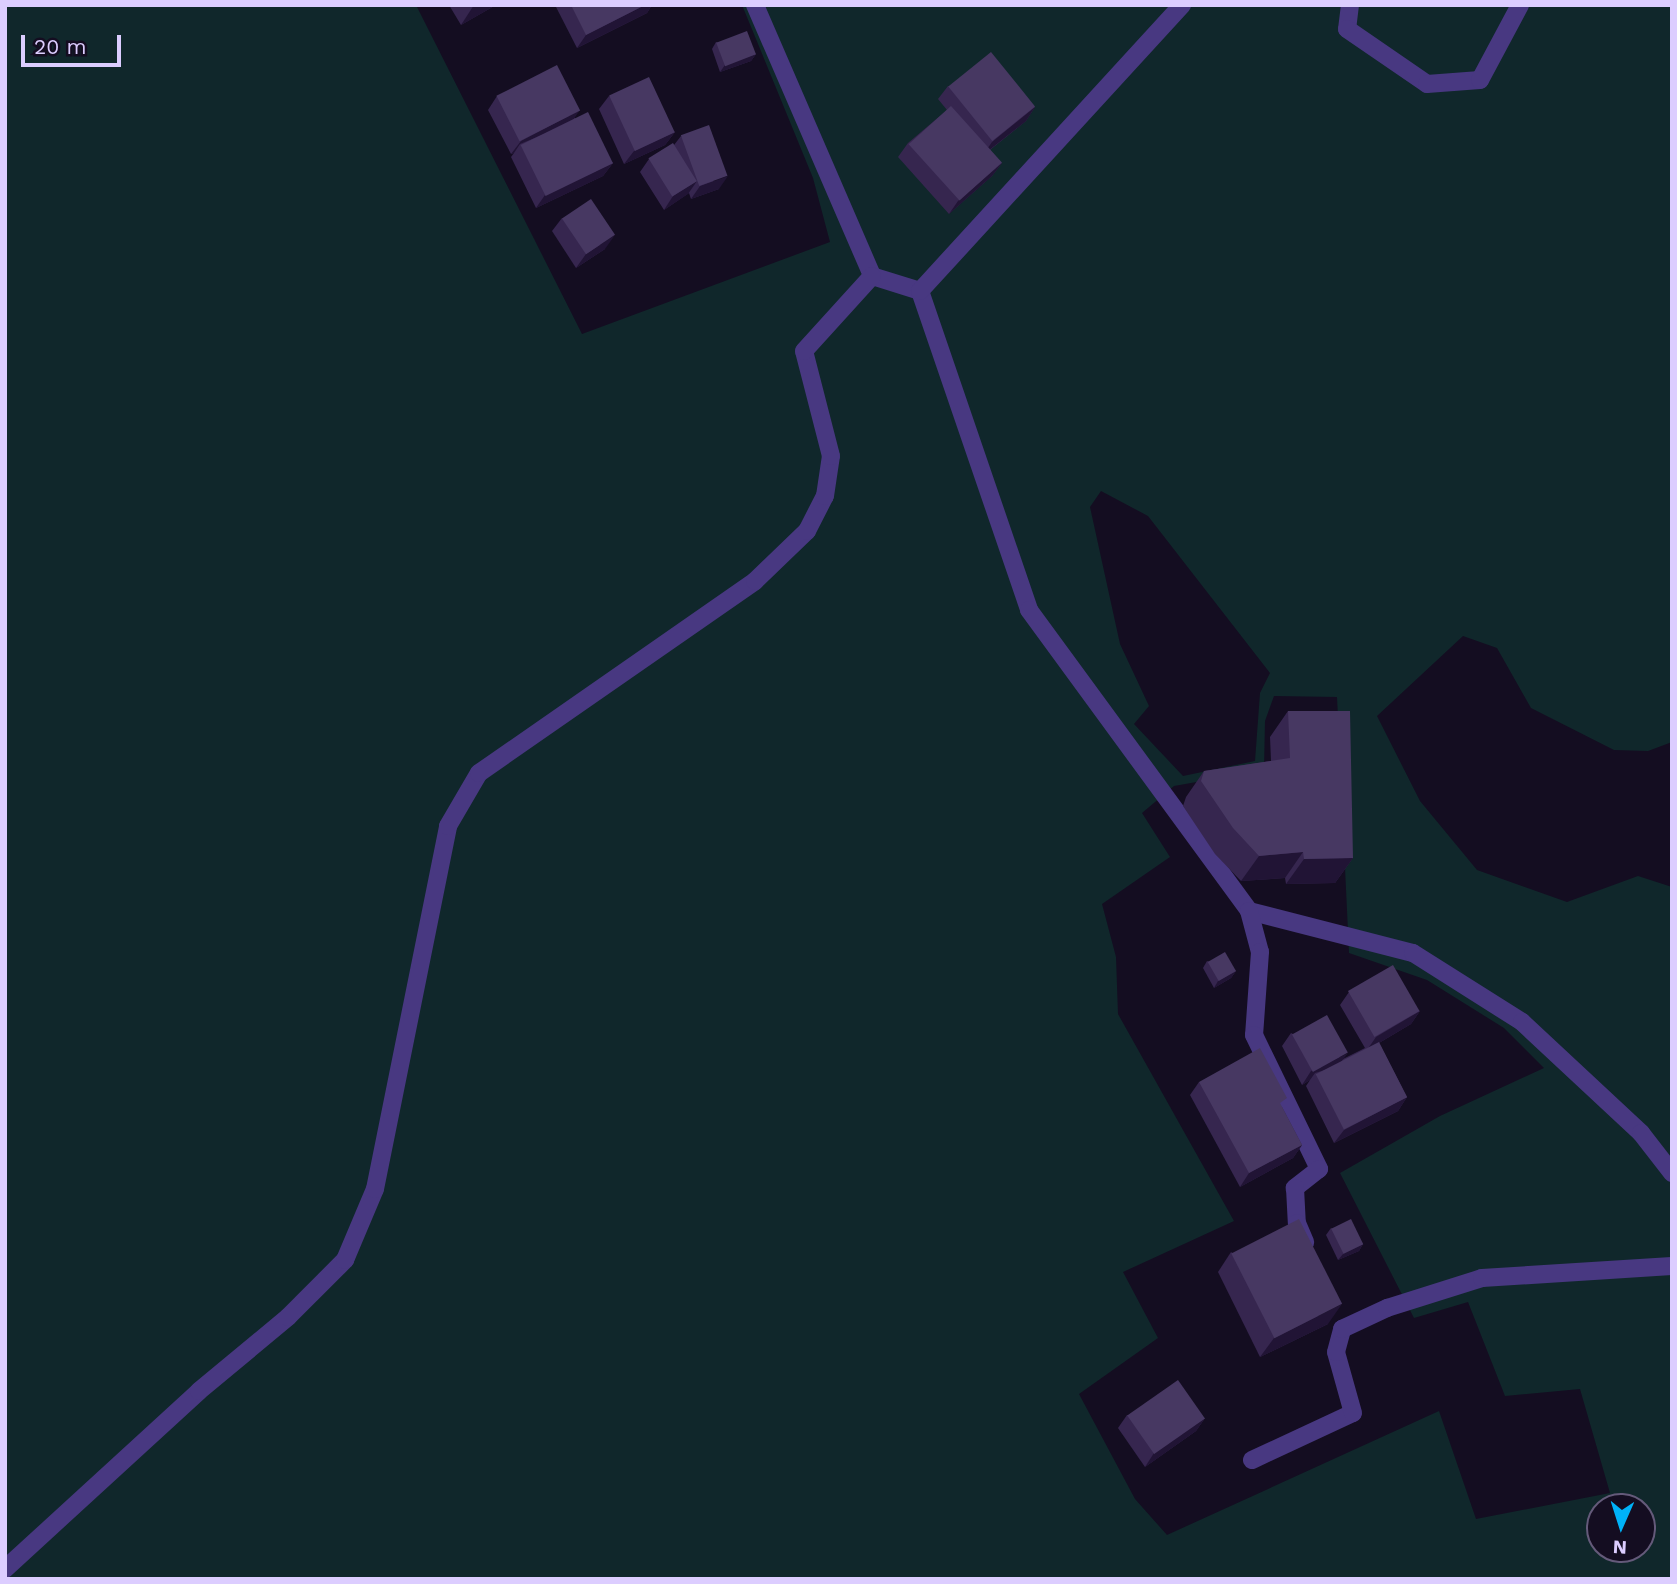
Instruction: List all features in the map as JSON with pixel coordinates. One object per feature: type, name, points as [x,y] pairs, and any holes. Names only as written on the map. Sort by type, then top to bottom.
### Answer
[{"type":"street","points":[[755,5],[872,276],[920,291]]},
{"type":"street","points":[[920,291],[1182,5]]},
{"type":"street","points":[[1350,5],[1347,29],[1427,83],[1480,80],[1520,5]]},
{"type":"street","points":[[5,1569],[199,1391],[288,1317],[345,1260],[375,1189],[448,826],[480,773],[755,581],[807,530],[825,496],[831,456],[804,351],[872,276]]},
{"type":"street","points":[[920,291],[1029,610],[1249,911],[1260,952],[1254,1035],[1319,1169],[1294,1188],[1297,1223],[1312,1259]]},
{"type":"street","points":[[1249,911],[1413,953],[1522,1022],[1641,1133],[1672,1173]]},
{"type":"street","points":[[1342,1329],[1387,1308],[1482,1278],[1672,1266]]},
{"type":"street","points":[[1252,1460],[1353,1413],[1336,1352],[1342,1329],[1332,1306]]},
{"type":"green space","points":[[5,5],[416,5],[582,334],[830,242],[813,178],[742,5],[1672,5],[1672,742],[1648,751],[1614,750],[1531,708],[1497,648],[1463,636],[1377,716],[1420,801],[1477,870],[1567,902],[1638,876],[1672,887],[1672,1579],[5,1579]],"holes":[[[1101,491],[1148,516],[1270,673],[1260,693],[1255,761],[1183,776],[1134,724],[1149,706],[1120,644],[1090,507]],[[1274,696],[1337,697],[1349,953],[1427,980],[1504,1028],[1544,1068],[1440,1116],[1340,1173],[1414,1318],[1468,1302],[1505,1396],[1580,1389],[1610,1493],[1656,1493],[1656,1563],[1586,1563],[1586,1498],[1476,1519],[1439,1411],[1167,1535],[1135,1499],[1079,1394],[1158,1338],[1123,1272],[1234,1221],[1118,1014],[1116,957],[1102,904],[1170,857],[1142,813],[1174,786],[1264,770],[1265,721]]]},
{"type":"building","points":[[571,5],[645,5],[586,35]]},
{"type":"building","points":[[747,31],[756,54],[725,66],[716,43]]},
{"type":"building","points":[[991,52],[1035,106],[992,141],[948,87]]},
{"type":"building","points":[[557,65],[580,110],[520,141],[496,96]]},
{"type":"building","points":[[649,77],[675,132],[635,151],[609,96]]},
{"type":"building","points":[[951,106],[1002,162],[959,201],[909,144]]},
{"type":"building","points":[[588,112],[613,163],[546,196],[521,145]]},
{"type":"building","points":[[709,125],[727,176],[699,186],[681,135]]},
{"type":"building","points":[[673,143],[697,181],[672,197],[648,158]]},
{"type":"building","points":[[591,199],[615,235],[586,254],[562,219]]},
{"type":"building","points":[[1288,711],[1350,711],[1353,858],[1304,859],[1303,852],[1259,856],[1233,828],[1201,781],[1204,771],[1290,758]]},
{"type":"building","points":[[1225,952],[1236,971],[1219,981],[1208,962]]},
{"type":"building","points":[[1393,965],[1420,1011],[1374,1037],[1348,991]]},
{"type":"building","points":[[1327,1015],[1348,1053],[1313,1072],[1292,1034]]},
{"type":"building","points":[[1379,1042],[1407,1097],[1344,1129],[1316,1074]]},
{"type":"building","points":[[1260,1048],[1287,1098],[1280,1103],[1302,1145],[1249,1173],[1199,1082]]},
{"type":"building","points":[[1299,1219],[1342,1304],[1274,1338],[1231,1254]]},
{"type":"building","points":[[1351,1219],[1363,1244],[1344,1254],[1331,1229]]},
{"type":"building","points":[[1178,1380],[1205,1419],[1154,1454],[1127,1416]]}]
